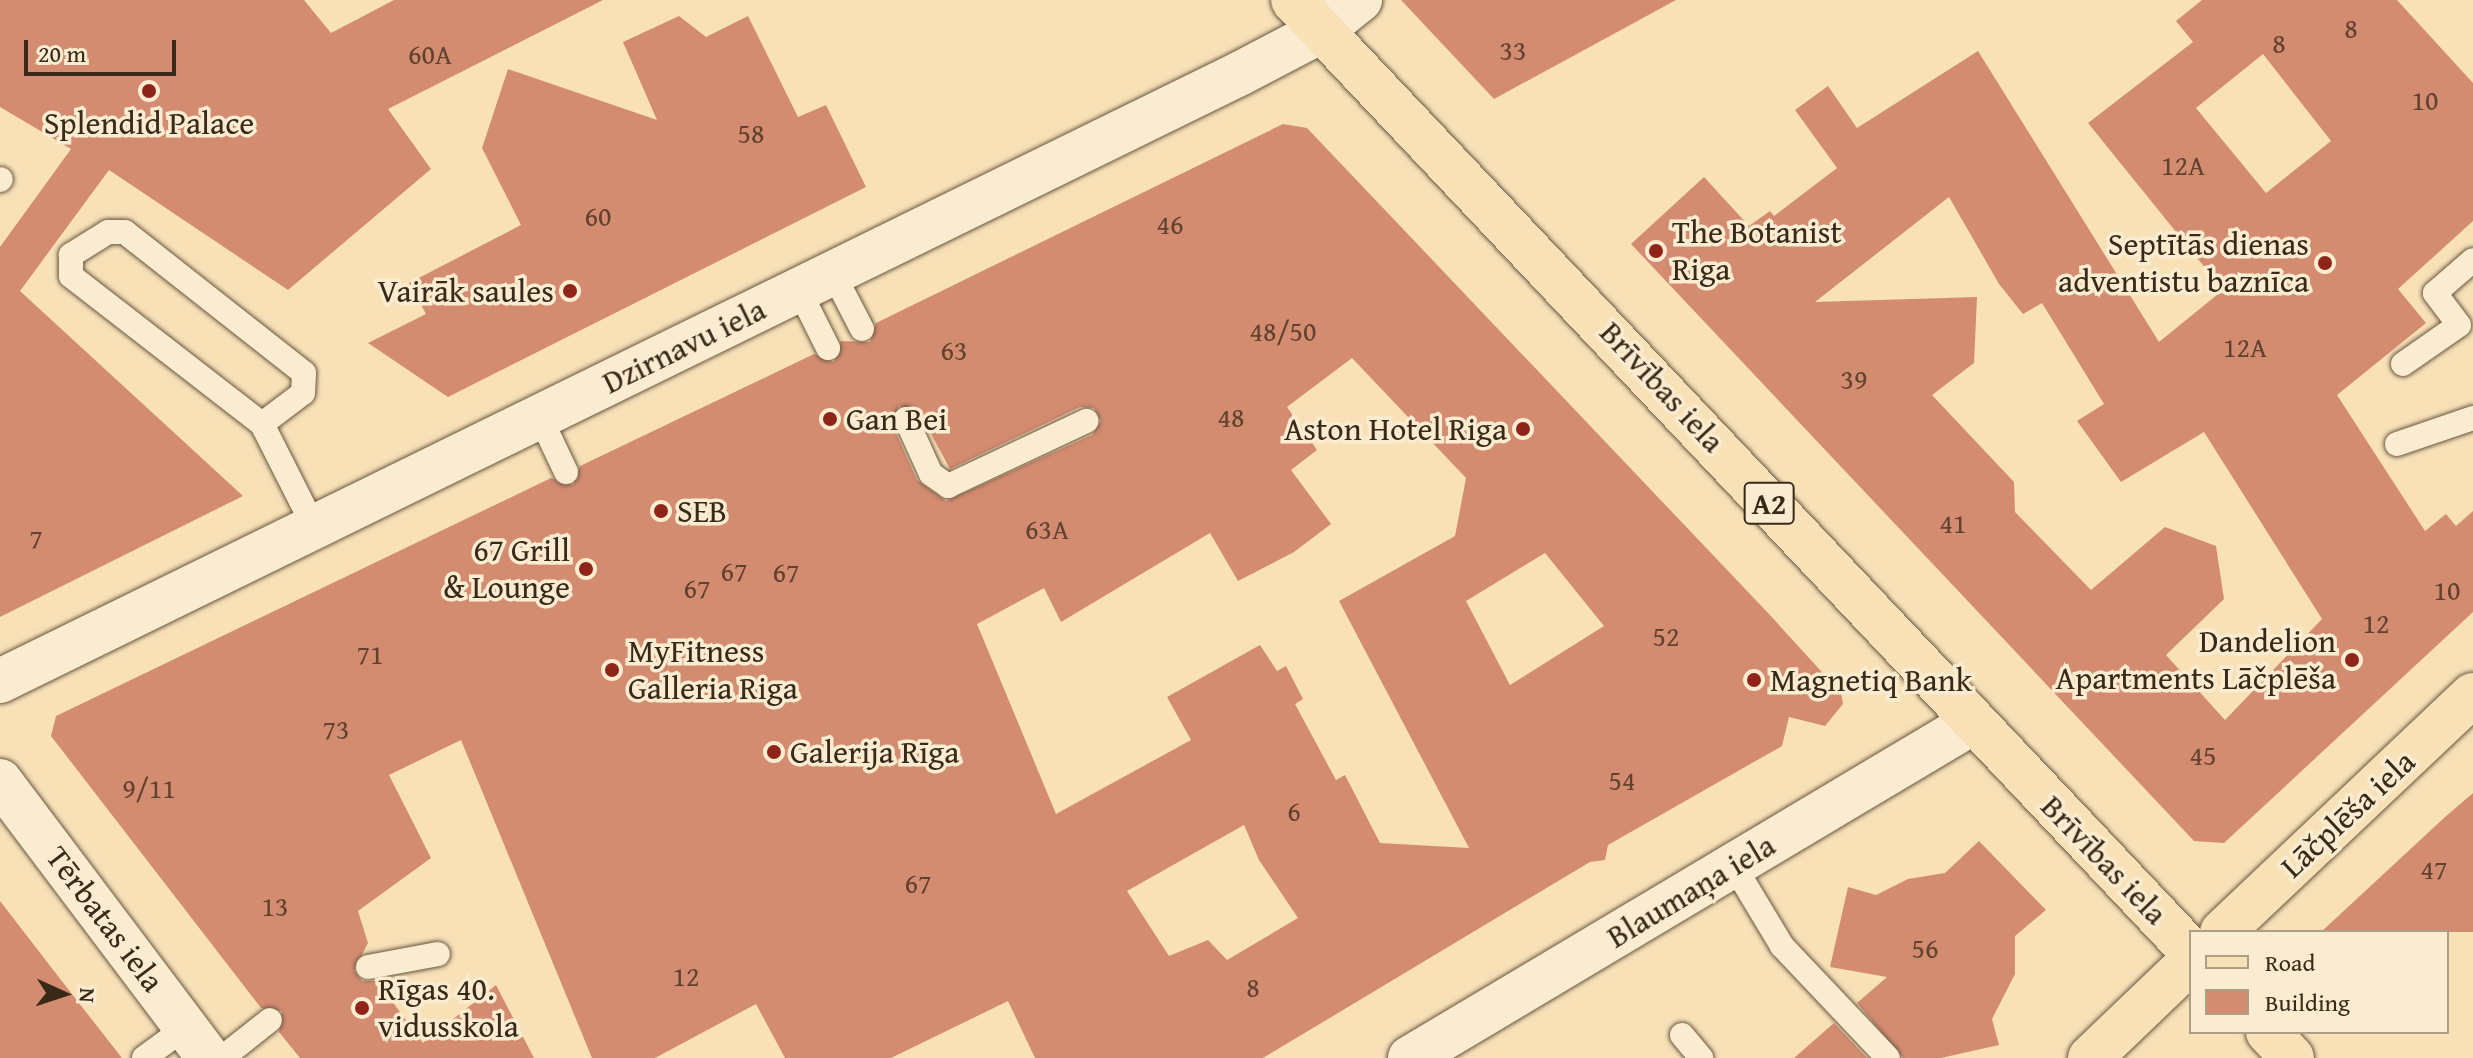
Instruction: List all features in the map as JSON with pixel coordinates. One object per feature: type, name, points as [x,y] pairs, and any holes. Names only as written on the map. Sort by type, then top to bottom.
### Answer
[{"type":"main road","name":"Brīvības iela","points":[[1307,16],[1566,282],[1972,723],[2189,949]]},
{"type":"main road","name":"Lāčplēša iela","points":[[2224,930],[2473,695]]},
{"type":"main road","points":[[2090,1058],[2189,963]]},
{"type":"main road","points":[[2270,1034],[2292,1058]]},
{"type":"street","name":"Dzirnavu iela","points":[[0,681],[816,281],[1307,16],[1360,0]]},
{"type":"street","name":"Blaumaņa iela","points":[[1410,1058],[1972,723]]},
{"type":"street","name":"Tērbatas iela","points":[[0,781],[198,1043]]},
{"type":"lane","points":[[262,424],[303,393],[304,373],[125,232],[108,232],[71,255],[71,276],[262,424],[314,527]]},
{"type":"lane","points":[[2403,364],[2459,325],[2435,293],[2473,260]]},
{"type":"lane","points":[[816,281],[862,329]]},
{"type":"lane","points":[[816,281],[828,348]]},
{"type":"lane","points":[[540,417],[566,472]]},
{"type":"lane","points":[[2397,444],[2473,418]]},
{"type":"lane","points":[[906,419],[931,474],[948,486],[1086,421]]},
{"type":"lane","points":[[1734,866],[1782,946],[1888,1058]]},
{"type":"lane","points":[[368,967],[438,954]]},
{"type":"lane","points":[[222,1058],[270,1020]]},
{"type":"lane","points":[[1682,1035],[1701,1058]]},
{"type":"lane","points":[[144,1058],[198,1043]]},
{"type":"building","points":[[0,0],[304,0],[331,33],[394,0],[603,0],[388,109],[431,169],[288,290],[109,170],[20,291],[243,496],[0,617],[0,247],[71,149],[0,107]]},
{"type":"building","points":[[1401,0],[1676,0],[1494,99]]},
{"type":"building","points":[[2202,0],[2397,0],[2473,83],[2473,221],[2398,289],[2426,323],[2337,395],[2425,531],[2446,514],[2456,526],[2473,511],[2473,612],[2224,843],[2194,841],[1631,244],[1704,177],[1749,226],[1770,211],[1774,216],[1837,168],[1795,110],[1828,86],[1857,128],[1978,51],[2159,342],[2223,290],[2088,123],[2193,42],[2176,21]],"holes":[[[2263,54],[2331,141],[2266,193],[2196,108]],[[1949,197],[1999,284],[2023,314],[2042,303],[2104,404],[2077,421],[2121,482],[2204,432],[2322,619],[2225,720],[2166,655],[2224,599],[2216,546],[2165,527],[2091,590],[2015,512],[2014,482],[1932,395],[1974,363],[1977,297],[1815,302]]]},
{"type":"building","points":[[679,16],[706,37],[748,16],[798,117],[826,105],[866,187],[448,397],[368,343],[426,314],[409,283],[521,225],[482,148],[508,69],[657,120],[623,42]]},
{"type":"building","points":[[1283,124],[1307,128],[1769,614],[1841,693],[1843,704],[1825,726],[1789,717],[1782,746],[1608,845],[1605,860],[1590,862],[1263,1058],[1035,1058],[1008,1001],[891,1058],[785,1058],[756,1004],[655,1058],[592,1058],[461,740],[389,775],[431,858],[358,911],[368,943],[354,970],[362,981],[377,981],[423,1043],[496,985],[534,1058],[300,1058],[279,1032],[282,1011],[261,1008],[51,736],[56,716],[551,478],[573,485],[580,466],[814,354],[834,362],[841,341],[870,342],[876,323]],"holes":[[[1352,358],[1466,478],[1455,536],[1339,601],[1469,848],[1380,843],[1345,775],[1336,780],[1295,704],[1303,699],[1286,666],[1277,671],[1260,645],[1167,697],[1191,740],[1056,814],[977,624],[1044,588],[1061,622],[1210,533],[1238,581],[1294,552],[1331,524],[1291,470],[1317,450],[1287,407]],[[899,406],[919,412],[950,469],[1080,407],[1094,408],[1101,421],[1092,435],[946,501],[917,480],[892,424]],[[1545,553],[1604,626],[1510,685],[1466,601]],[[1244,825],[1259,860],[1298,918],[1227,960],[1208,940],[1169,956],[1127,891]]]},
{"type":"building","points":[[2473,793],[2473,932],[2323,930]]},
{"type":"building","points":[[1979,841],[2046,910],[2015,936],[2015,974],[1992,1019],[1999,1045],[1941,1058],[1903,1058],[1857,1003],[1887,977],[1830,967],[1848,887],[1876,895],[1908,879],[1945,873]]},
{"type":"building","points":[[0,901],[61,980],[122,1058],[0,1058]]},
{"type":"building","points":[[1834,1023],[1867,1058],[1794,1058]]},
{"type":"place","name":"Splendid Palace","points":[[149,91]]},
{"type":"place","name":"The Botanist Riga","points":[[1656,251]]},
{"type":"place","name":"Septītās dienas adventistu baznīca","points":[[2325,263]]},
{"type":"place","name":"Vairāk saules","points":[[570,291]]},
{"type":"place","name":"Gan Bei","points":[[830,419]]},
{"type":"place","name":"Aston Hotel Riga","points":[[1523,429]]},
{"type":"place","name":"SEB","points":[[661,511]]},
{"type":"place","name":"67 Grill & Lounge","points":[[586,569]]},
{"type":"place","name":"Dandelion Apartments Lāčplēša","points":[[2352,660]]},
{"type":"place","name":"MyFitness Galleria Riga","points":[[612,670]]},
{"type":"place","name":"Magnetiq Bank","points":[[1754,680]]},
{"type":"place","name":"Galerija Rīga","points":[[774,752]]},
{"type":"place","name":"Rīgas 40. vidusskola","points":[[362,1008]]}]
